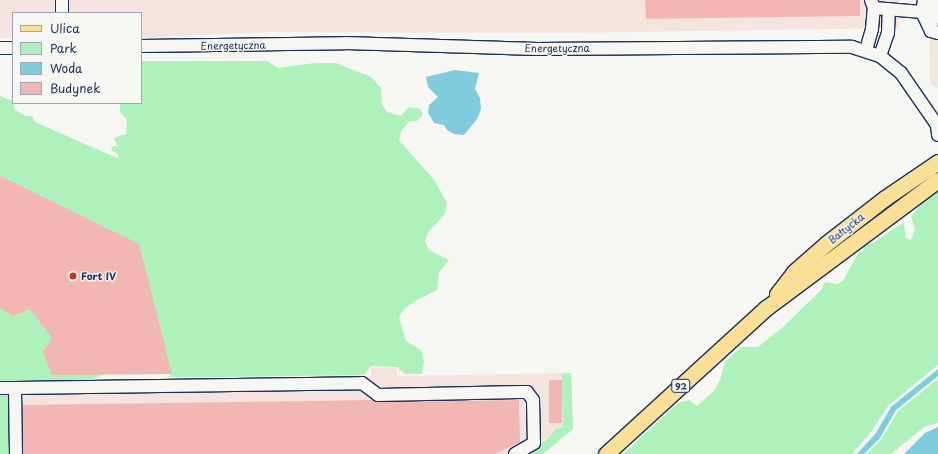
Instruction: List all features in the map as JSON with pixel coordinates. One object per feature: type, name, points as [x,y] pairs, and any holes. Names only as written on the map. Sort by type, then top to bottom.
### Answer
[{"type":"main road","name":"Bałtycka","points":[[766,308],[794,272],[816,253],[874,207],[938,162]]},
{"type":"main road","name":"Bałtycka","points":[[606,454],[766,308],[936,180]]},
{"type":"street","points":[[62,0],[62,12]]},
{"type":"street","points":[[924,0],[922,12],[935,32]]},
{"type":"street","points":[[934,0],[935,32]]},
{"type":"street","points":[[866,50],[872,29],[872,4],[889,9],[922,12]]},
{"type":"street","points":[[880,56],[888,33],[889,9]]},
{"type":"street","name":"Energetyczna","points":[[142,46],[345,43],[537,49],[836,45],[866,50],[880,56],[905,77],[937,124]]},
{"type":"street","points":[[0,48],[12,48]]},
{"type":"street","points":[[0,388],[362,383],[378,395],[527,392],[533,400],[534,443],[515,454]]},
{"type":"street","points":[[14,388],[16,454]]},
{"type":"shaded area","points":[[0,0],[901,0],[899,2],[899,28],[565,33],[270,32],[142,38],[142,12],[12,12],[12,38],[0,38]]},
{"type":"shaded area","points":[[929,0],[938,0],[938,88],[930,84]]},
{"type":"shaded area","points":[[371,368],[397,368],[397,376],[571,373],[573,429],[543,454],[0,454],[0,381],[371,376]]},
{"type":"green space","points":[[142,61],[267,61],[278,68],[315,63],[336,63],[371,77],[381,88],[382,105],[387,112],[401,116],[409,107],[420,109],[423,115],[417,121],[410,121],[401,131],[399,140],[435,181],[447,203],[445,214],[429,231],[425,241],[429,250],[449,260],[439,272],[437,290],[417,300],[404,309],[399,317],[406,341],[421,350],[424,362],[422,374],[405,374],[397,367],[371,366],[364,375],[168,377],[172,373],[109,373],[88,380],[11,381],[12,454],[0,454],[0,96],[12,101],[15,110],[26,116],[32,116],[35,122],[119,159],[118,154],[111,150],[113,146],[118,147],[114,139],[126,134],[127,120],[120,112],[120,104],[142,104]]},
{"type":"green space","points":[[938,192],[938,365],[888,406],[872,431],[852,454],[623,454],[678,403],[689,400],[697,406],[714,391],[720,380],[725,362],[741,347],[758,347],[782,328],[821,290],[825,282],[837,284],[843,281],[858,253],[863,251],[864,245],[873,243],[901,224],[904,224],[906,238],[911,240],[915,229],[911,217],[921,203]]},
{"type":"green space","points":[[562,373],[571,373],[573,429],[543,454],[523,454],[546,441],[557,428],[563,428]]},
{"type":"green space","points":[[938,379],[938,423],[924,427],[891,454],[867,454],[882,438],[898,411]]},
{"type":"water","points":[[455,70],[479,73],[475,89],[480,98],[481,109],[477,119],[464,135],[454,134],[447,130],[444,125],[434,123],[428,113],[429,105],[438,97],[428,87],[426,77]]},
{"type":"water","points":[[938,369],[938,376],[896,410],[880,438],[864,454],[857,454],[876,433],[891,407]]},
{"type":"water","points":[[938,427],[938,454],[904,454],[925,433]]},
{"type":"building","points":[[645,0],[860,0],[860,16],[646,19]]},
{"type":"building","name":"Fort IV","points":[[0,176],[139,244],[172,374],[52,375],[43,352],[52,338],[30,309],[13,316],[0,308]]},
{"type":"building","points":[[549,380],[562,380],[562,423],[549,423]]},
{"type":"building","points":[[372,400],[378,402],[519,400],[520,442],[495,454],[23,454],[23,405]]},
{"type":"place","name":"Fort IV","points":[[73,276]]}]
